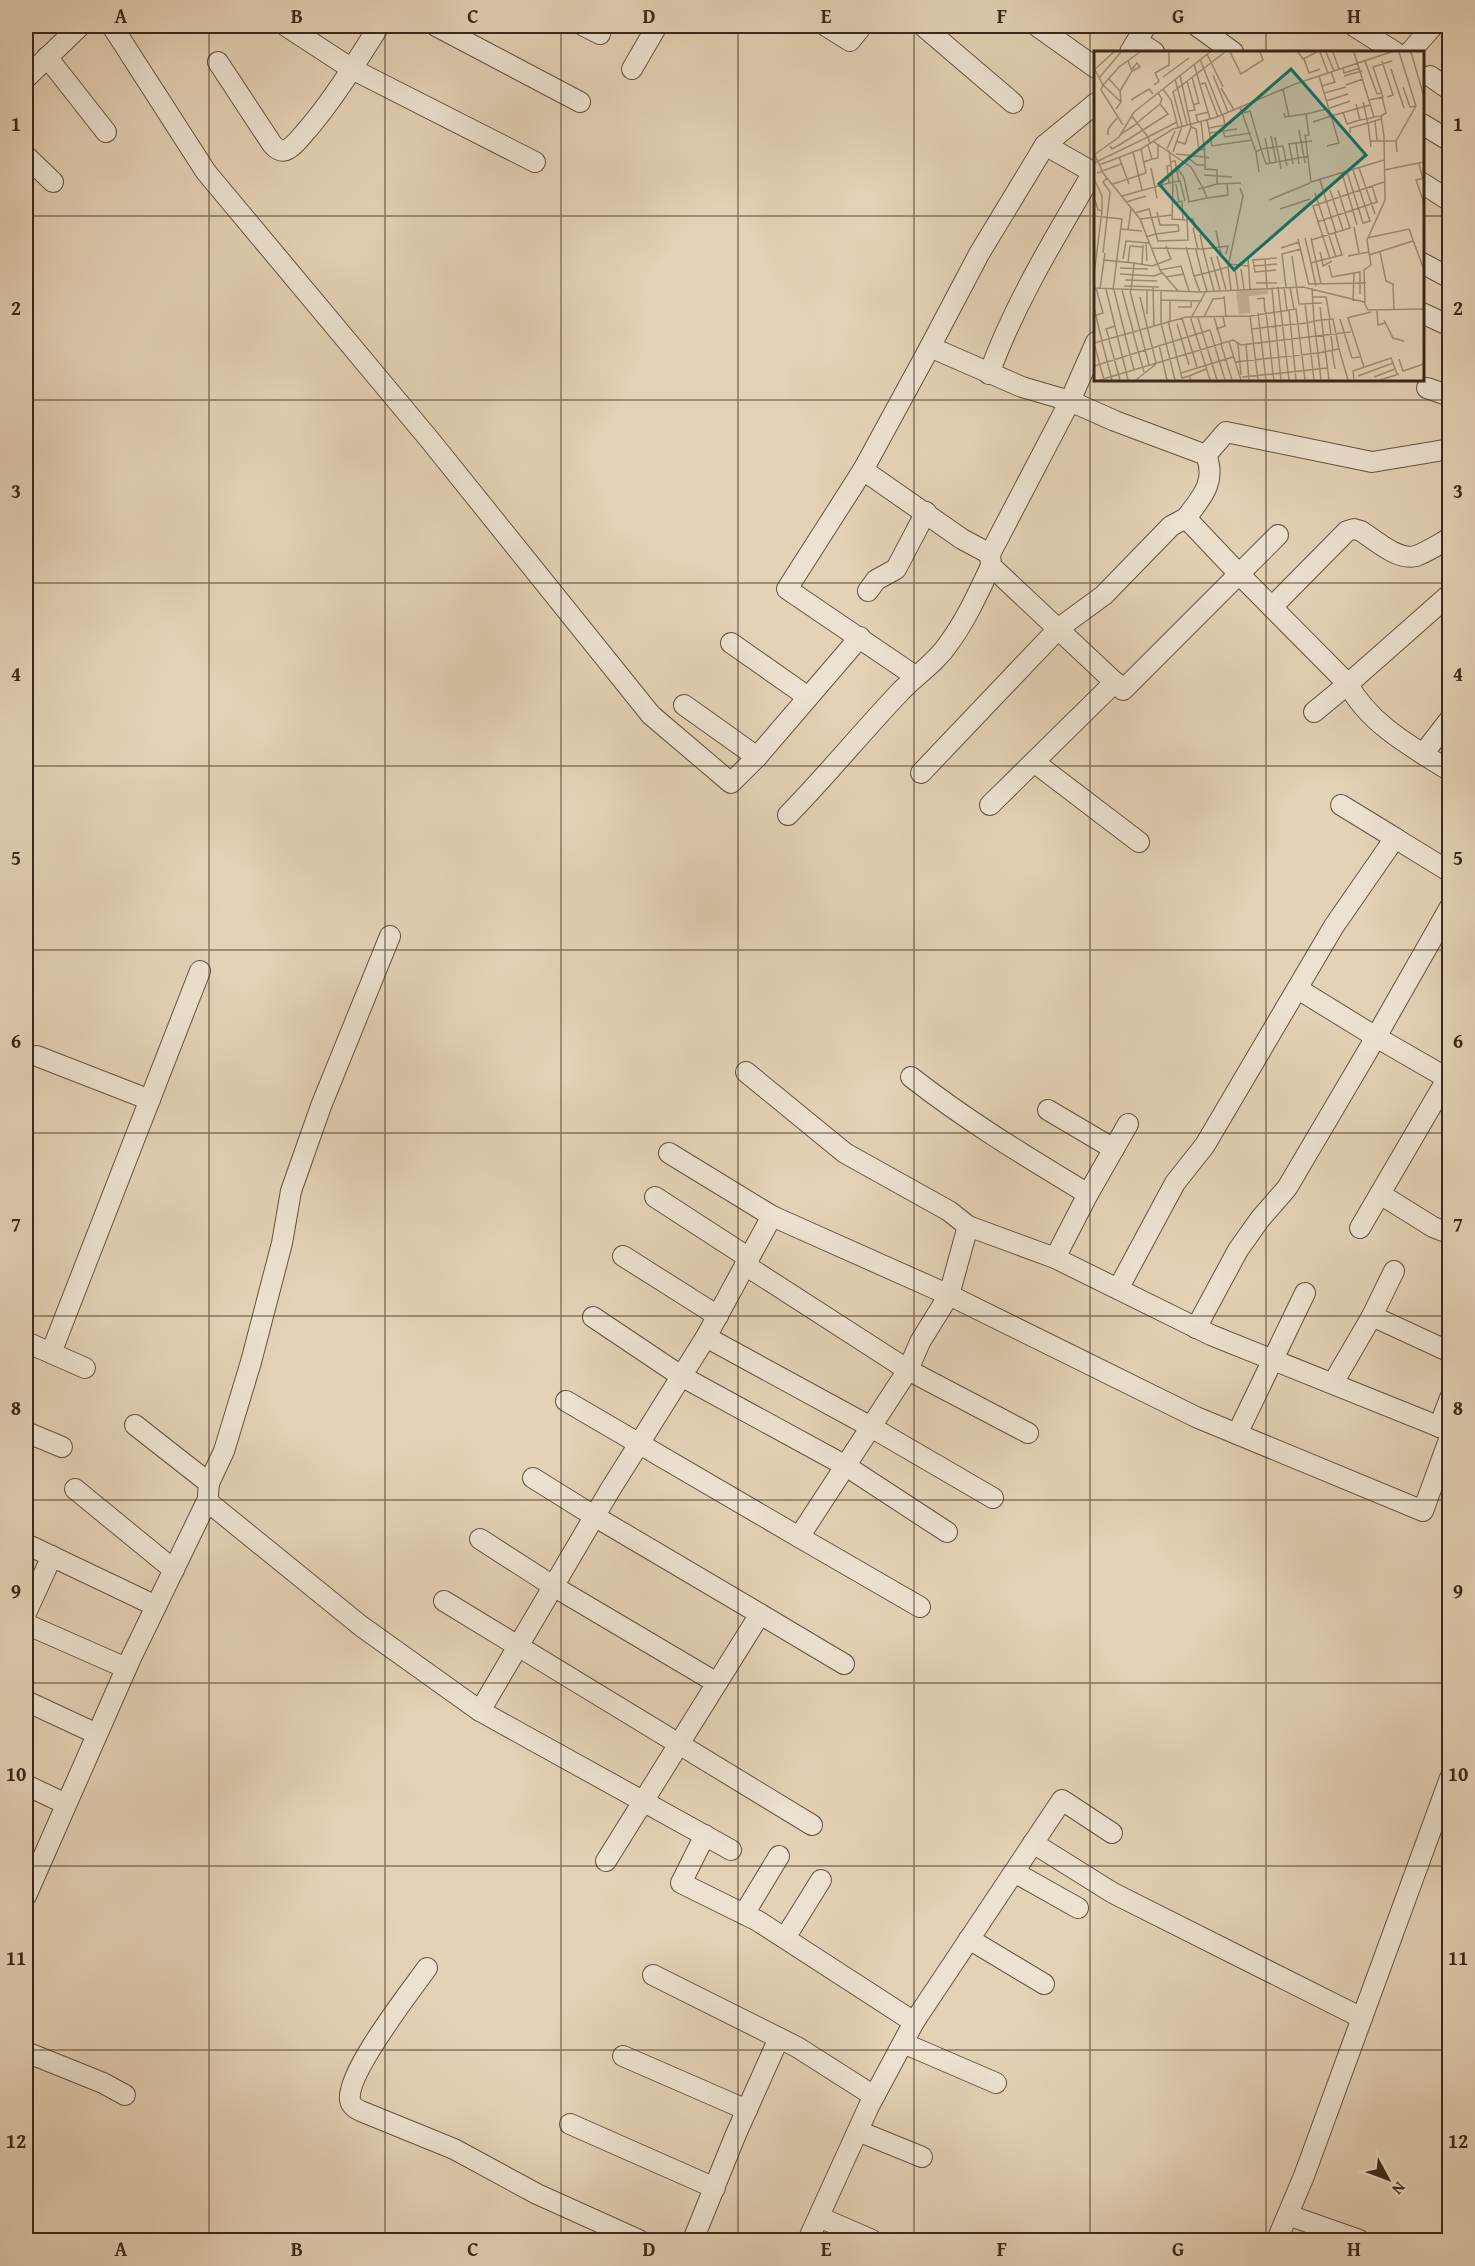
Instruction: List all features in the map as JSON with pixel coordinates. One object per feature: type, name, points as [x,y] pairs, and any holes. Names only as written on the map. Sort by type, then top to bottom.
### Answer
[{"type":"street","points":[[26,78],[80,26]]},
{"type":"street","points":[[112,26],[206,172],[429,439],[651,715],[731,783],[757,757],[860,637]]},
{"type":"street","points":[[218,62],[272,144],[280,150],[288,149],[321,113],[379,26]]},
{"type":"street","points":[[436,26],[580,102]]},
{"type":"street","points":[[632,69],[657,26]]},
{"type":"street","points":[[826,26],[850,41],[862,26]]},
{"type":"street","points":[[923,26],[1013,103]]},
{"type":"street","points":[[1037,26],[1094,67]]},
{"type":"street","points":[[1197,26],[1232,51]]},
{"type":"street","points":[[1354,26],[1393,51]]},
{"type":"street","points":[[1411,51],[1432,26]]},
{"type":"street","points":[[291,27],[352,69],[535,162]]},
{"type":"street","points":[[1138,40],[1153,51]]},
{"type":"street","points":[[47,57],[106,132]]},
{"type":"street","points":[[1425,78],[1449,90]]},
{"type":"street","points":[[915,676],[787,589],[863,470],[979,254],[1044,145],[1094,106]]},
{"type":"street","points":[[1424,125],[1449,141]]},
{"type":"street","points":[[989,374],[1021,298],[1094,173],[1044,145]]},
{"type":"street","points":[[26,156],[52,182]]},
{"type":"street","points":[[1424,184],[1449,201]]},
{"type":"street","points":[[1424,264],[1449,278]]},
{"type":"street","points":[[1424,314],[1449,326]]},
{"type":"street","points":[[788,815],[915,676],[932,664],[949,644],[970,610],[990,560],[1070,401],[1094,344]]},
{"type":"street","points":[[921,773],[1059,628],[1104,595],[1171,526],[1186,518],[1208,489],[1210,465],[1206,455],[1115,421],[1070,401],[1022,387],[930,347]]},
{"type":"street","points":[[1427,388],[1449,396]]},
{"type":"street","points":[[1206,455],[1226,432],[1372,462],[1449,449]]},
{"type":"street","points":[[863,470],[926,512],[990,560],[1123,690],[1278,535]]},
{"type":"street","points":[[868,591],[876,580],[896,569],[926,512]]},
{"type":"street","points":[[1186,518],[1348,684],[1358,702],[1395,736],[1449,771]]},
{"type":"street","points":[[1272,606],[1347,531],[1354,529],[1361,531],[1407,557],[1415,556],[1449,538]]},
{"type":"street","points":[[1314,712],[1449,594]]},
{"type":"street","points":[[731,644],[808,697]]},
{"type":"street","points":[[990,805],[1115,682]]},
{"type":"street","points":[[684,705],[757,757]]},
{"type":"street","points":[[1423,754],[1449,719]]},
{"type":"street","points":[[1034,762],[1139,842]]},
{"type":"street","points":[[1341,805],[1449,872]]},
{"type":"street","points":[[1118,1288],[1175,1183],[1205,1145],[1334,926],[1395,838]]},
{"type":"street","points":[[1197,1328],[1238,1250],[1260,1219],[1287,1188],[1449,907]]},
{"type":"street","points":[[26,1896],[30,1875],[66,1804],[126,1668],[174,1570],[224,1451],[251,1362],[279,1252],[291,1191],[321,1106],[390,936]]},
{"type":"street","points":[[51,1353],[200,971]]},
{"type":"street","points":[[1298,989],[1376,1037],[1448,1076],[1360,1228]]},
{"type":"street","points":[[36,1056],[150,1100]]},
{"type":"street","points":[[746,1072],[845,1153],[949,1210],[968,1226],[1055,1258],[1197,1328],[1446,1432]]},
{"type":"street","points":[[911,1077],[949,1107],[1008,1146],[1088,1194]]},
{"type":"street","points":[[1048,1110],[1114,1149]]},
{"type":"street","points":[[1055,1258],[1128,1124]]},
{"type":"street","points":[[669,1153],[772,1216],[949,1295],[1196,1417],[1423,1511],[1446,1432],[1449,1398]]},
{"type":"street","points":[[1380,1194],[1432,1227],[1443,1231],[1449,1228]]},
{"type":"street","points":[[655,1197],[908,1370],[1028,1433]]},
{"type":"street","points":[[480,1711],[594,1516],[706,1337],[772,1216]]},
{"type":"street","points":[[799,1537],[908,1370],[920,1342],[949,1295],[968,1226]]},
{"type":"street","points":[[623,1256],[717,1316]]},
{"type":"street","points":[[1333,1383],[1372,1316],[1394,1271]]},
{"type":"street","points":[[1238,1434],[1305,1293]]},
{"type":"street","points":[[1372,1316],[1449,1352]]},
{"type":"street","points":[[593,1317],[681,1376],[846,1466],[947,1532]]},
{"type":"street","points":[[706,1337],[871,1427],[993,1498]]},
{"type":"street","points":[[26,1342],[85,1368]]},
{"type":"street","points":[[566,1401],[920,1607]]},
{"type":"street","points":[[135,1425],[362,1626],[480,1711],[731,1850]]},
{"type":"street","points":[[26,1432],[62,1447]]},
{"type":"street","points":[[533,1478],[844,1664]]},
{"type":"street","points":[[75,1489],[174,1570]]},
{"type":"street","points":[[480,1539],[553,1586],[717,1683]]},
{"type":"street","points":[[26,1544],[156,1606]]},
{"type":"street","points":[[26,1613],[52,1556]]},
{"type":"street","points":[[444,1601],[812,1825]]},
{"type":"street","points":[[606,1861],[760,1614]]},
{"type":"street","points":[[26,1624],[126,1668]]},
{"type":"street","points":[[26,1701],[97,1734]]},
{"type":"street","points":[[1277,2241],[1362,2018],[1449,1778]]},
{"type":"street","points":[[26,1785],[66,1804]]},
{"type":"street","points":[[808,2241],[874,2096],[914,2022],[1062,1800],[1112,1833]]},
{"type":"street","points":[[705,1835],[681,1883],[744,1914],[914,2022]]},
{"type":"street","points":[[1033,1843],[1113,1893],[1362,2018]]},
{"type":"street","points":[[744,1914],[779,1856]]},
{"type":"street","points":[[1014,1872],[1078,1908]]},
{"type":"street","points":[[784,1938],[821,1880]]},
{"type":"street","points":[[969,1940],[1044,1984]]},
{"type":"street","points":[[427,1968],[370,2048],[353,2084],[350,2101],[352,2105],[363,2112],[454,2149],[537,2194],[639,2241]]},
{"type":"street","points":[[653,1975],[797,2047],[874,2096]]},
{"type":"street","points":[[693,2241],[779,2038]]},
{"type":"street","points":[[903,2043],[996,2083]]},
{"type":"street","points":[[26,2052],[103,2083],[125,2095]]},
{"type":"street","points":[[622,2056],[747,2110]]},
{"type":"street","points":[[570,2124],[715,2188]]},
{"type":"street","points":[[858,2131],[922,2157]]},
{"type":"street","points":[[1288,2215],[1359,2241]]},
{"type":"street","points":[[819,2217],[872,2241]]}]
